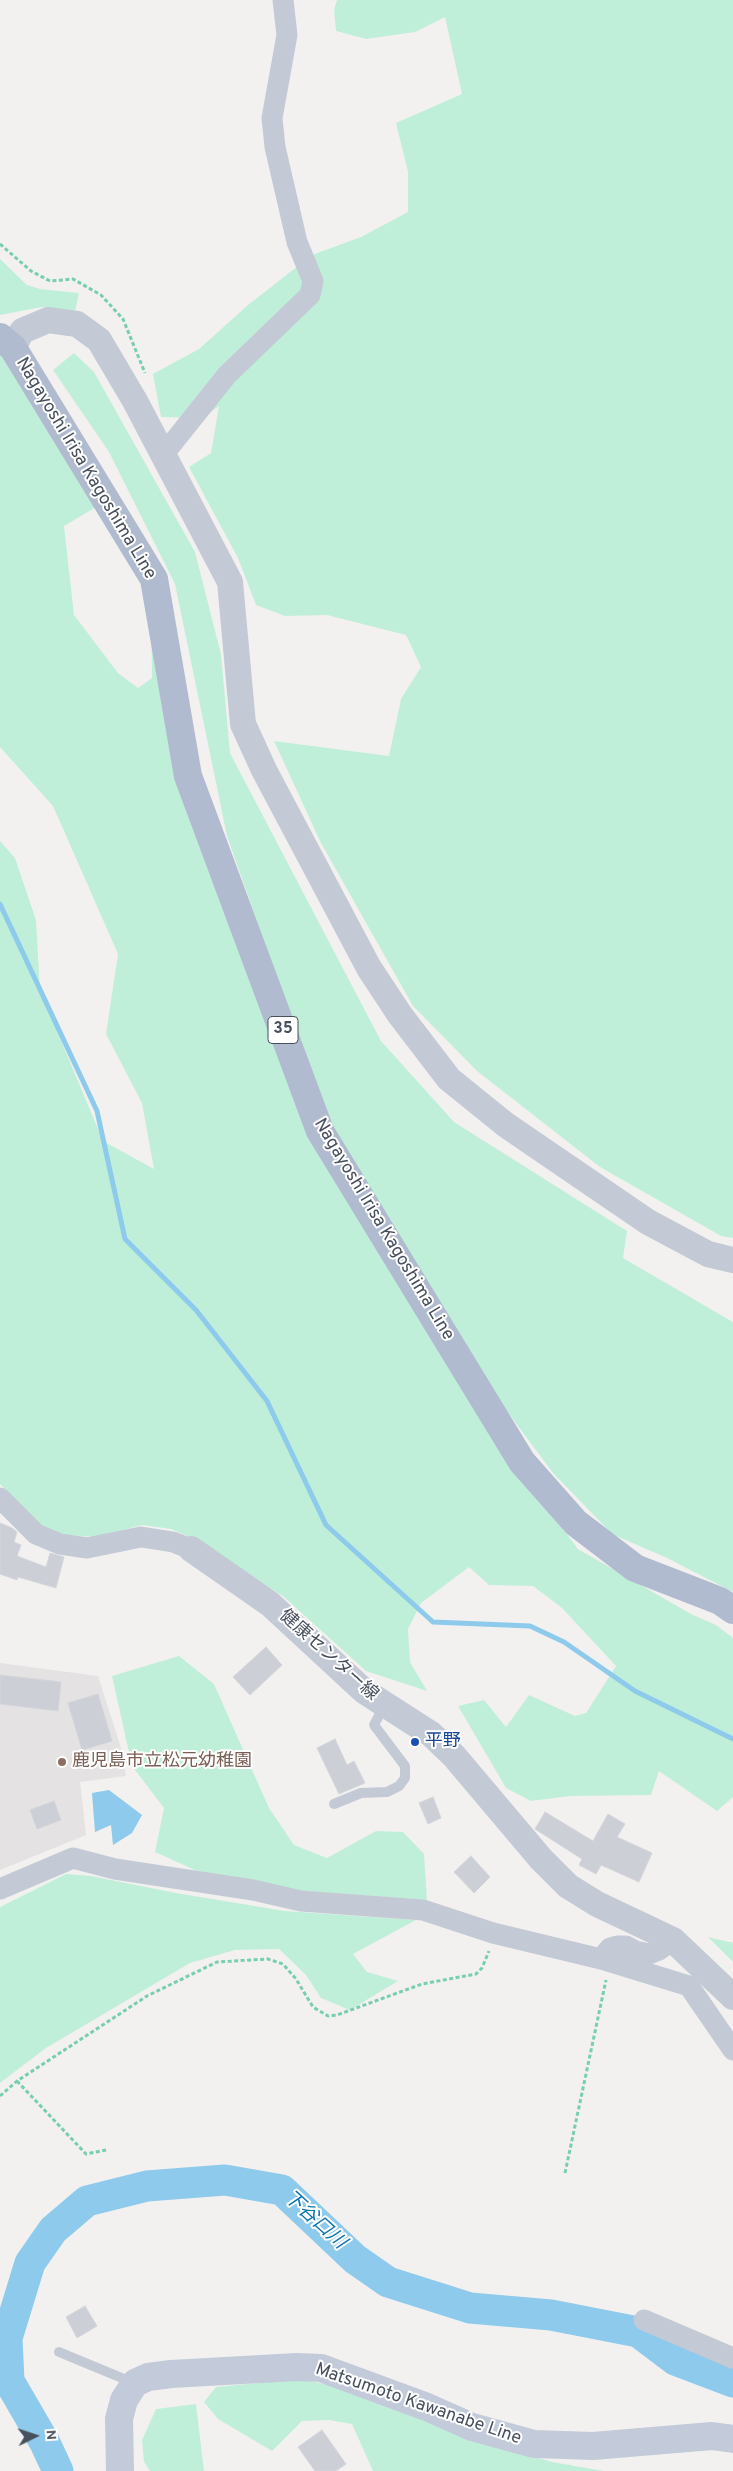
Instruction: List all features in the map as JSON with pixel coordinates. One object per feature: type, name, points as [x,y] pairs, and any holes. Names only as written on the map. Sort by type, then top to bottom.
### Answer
[{"type":"main road","name":"Nagayoshi Irisa Kagoshima Line","points":[[6,342],[154,579],[188,776],[320,1131],[522,1462],[576,1523],[634,1568],[720,1601],[733,1610]]},
{"type":"main road","name":"Matsumoto Kawanabe Line","points":[[135,2383],[148,2377],[171,2374],[297,2367],[321,2368],[427,2407],[472,2427],[534,2444],[593,2446],[712,2436],[733,2439]]},
{"type":"main road","points":[[120,2471],[119,2419],[124,2400],[135,2383]]},
{"type":"street","points":[[163,455],[227,375],[310,295],[313,281],[297,242],[275,147],[272,118],[287,35],[283,0]]},
{"type":"street","points":[[6,342],[22,331],[48,320],[77,324],[99,340],[136,401],[230,582],[244,724],[264,770],[369,968],[400,1015],[449,1079],[506,1125],[648,1222],[708,1254],[733,1260]]},
{"type":"street","name":"健康センター線","points":[[0,1498],[36,1534],[60,1544],[87,1548],[141,1538],[173,1542],[191,1549],[270,1604],[337,1668],[384,1706],[431,1734],[454,1756],[541,1859],[568,1886],[597,1904],[673,1940],[733,1997]]},
{"type":"street","points":[[0,1889],[72,1858],[115,1869],[252,1890],[302,1901],[423,1910],[493,1933],[605,1961],[689,1986],[733,2050]]},
{"type":"street","points":[[605,1961],[610,1948],[626,1946],[635,1951],[649,1954],[659,1950],[673,1940]]},
{"type":"street","points":[[644,2320],[733,2358]]},
{"type":"lane","points":[[334,1804],[361,1793],[388,1792],[399,1786],[405,1778],[405,1766],[374,1725],[384,1706]]},
{"type":"lane","points":[[59,2352],[135,2383]]},
{"type":"path","points":[[0,2096],[17,2081],[147,1996],[217,1962],[268,1959],[283,1964],[296,1978],[313,2007],[328,2016],[337,2015],[422,1984],[476,1974],[482,1968],[487,1958],[493,1933]]},
{"type":"path","points":[[565,2173],[605,1961]]},
{"type":"path","points":[[17,2081],[86,2154],[106,2150]]},
{"type":"shaded area","name":"鹿児島市立松元幼稚園","points":[[0,1663],[98,1676],[121,1748],[126,1776],[80,1782],[86,1835],[0,1870]]},
{"type":"green space","points":[[337,0],[733,0],[733,1238],[721,1236],[600,1167],[477,1071],[413,1006],[321,843],[274,741],[389,756],[401,699],[421,667],[406,635],[327,615],[285,616],[256,605],[238,558],[189,467],[211,453],[219,406],[203,418],[161,417],[153,374],[199,349],[248,305],[312,255],[361,237],[408,212],[408,172],[396,123],[462,94],[445,17],[415,32],[366,39],[336,31],[334,10]]},
{"type":"green space","points":[[0,259],[27,285],[40,289],[79,293],[75,311],[42,307],[0,315]]},
{"type":"green space","points":[[0,350],[98,506],[64,526],[74,615],[118,673],[138,688],[152,678],[151,597],[180,784],[315,1148],[495,1437],[578,1549],[691,1614],[716,1625],[733,1638],[733,1797],[717,1811],[659,1771],[651,1795],[570,1796],[531,1801],[506,1788],[458,1706],[484,1700],[506,1727],[529,1695],[575,1716],[586,1713],[616,1666],[562,1608],[533,1586],[489,1585],[469,1567],[421,1603],[408,1629],[410,1662],[427,1691],[366,1671],[284,1597],[197,1540],[171,1529],[142,1525],[96,1537],[66,1535],[38,1524],[0,1484],[0,841],[15,858],[36,920],[40,990],[103,1141],[154,1169],[142,1103],[106,1034],[118,954],[53,806],[0,747]]},
{"type":"green space","points":[[74,353],[94,372],[195,552],[221,654],[230,753],[381,1041],[454,1122],[627,1231],[623,1258],[733,1322],[733,1592],[667,1558],[612,1534],[553,1473],[471,1363],[326,1118],[227,836],[175,584],[109,452],[53,370]]},
{"type":"green space","points":[[179,1656],[214,1684],[269,1808],[294,1845],[327,1858],[376,1831],[403,1832],[424,1854],[427,1900],[303,1891],[197,1871],[155,1852],[164,1808],[132,1766],[112,1676]]},
{"type":"green space","points":[[66,1874],[91,1876],[176,1893],[285,1911],[416,1920],[353,1954],[367,1972],[398,1981],[350,2010],[321,1998],[306,1975],[279,1949],[235,1950],[190,1963],[46,2048],[0,2083],[0,1907]]},
{"type":"green space","points":[[708,1937],[733,1943],[733,1962]]},
{"type":"green space","points":[[301,2379],[347,2389],[472,2438],[552,2462],[604,2471],[373,2471],[352,2424],[329,2420],[302,2421],[272,2451],[218,2419],[204,2402],[216,2387]]},
{"type":"green space","points":[[196,2404],[204,2471],[150,2471],[144,2462],[142,2440],[156,2409]]},
{"type":"water","points":[[109,1790],[142,1815],[132,1833],[113,1845],[111,1825],[95,1832],[92,1793]]},
{"type":"building","points":[[0,1523],[17,1532],[14,1542],[21,1545],[17,1556],[46,1567],[50,1553],[64,1557],[56,1588],[18,1577],[17,1580],[0,1574]]},
{"type":"building","points":[[266,1647],[282,1665],[250,1695],[233,1677]]},
{"type":"building","points":[[0,1675],[61,1682],[58,1711],[0,1704]]},
{"type":"building","points":[[98,1694],[112,1741],[82,1750],[68,1703]]},
{"type":"building","points":[[335,1739],[347,1765],[354,1761],[365,1783],[339,1794],[317,1748]]},
{"type":"building","points":[[433,1797],[441,1818],[428,1824],[419,1803]]},
{"type":"building","points":[[54,1801],[61,1820],[37,1829],[30,1810]]},
{"type":"building","points":[[545,1812],[593,1841],[608,1814],[625,1824],[617,1837],[652,1853],[639,1882],[601,1865],[596,1874],[579,1865],[582,1859],[535,1829]]},
{"type":"building","points":[[471,1856],[490,1877],[474,1893],[454,1872]]},
{"type":"building","points":[[85,2306],[97,2326],[77,2338],[66,2317]]},
{"type":"building","points":[[322,2430],[346,2464],[336,2471],[315,2471],[298,2447]]},
{"type":"waterway","points":[[0,904],[97,1111],[125,1239],[196,1310],[267,1401],[326,1525],[433,1622],[530,1626],[564,1642],[635,1691],[733,1739]]},
{"type":"waterway","name":"下谷口川","points":[[58,2471],[45,2443],[9,2381],[7,2338],[30,2263],[53,2230],[87,2201],[147,2186],[225,2180],[282,2190],[355,2259],[388,2282],[470,2308],[551,2315],[638,2332],[675,2360],[733,2382]]},
{"type":"place","name":"平野","points":[[415,1742]]},
{"type":"place","name":"鹿児島市立松元幼稚園","points":[[62,1762]]}]
